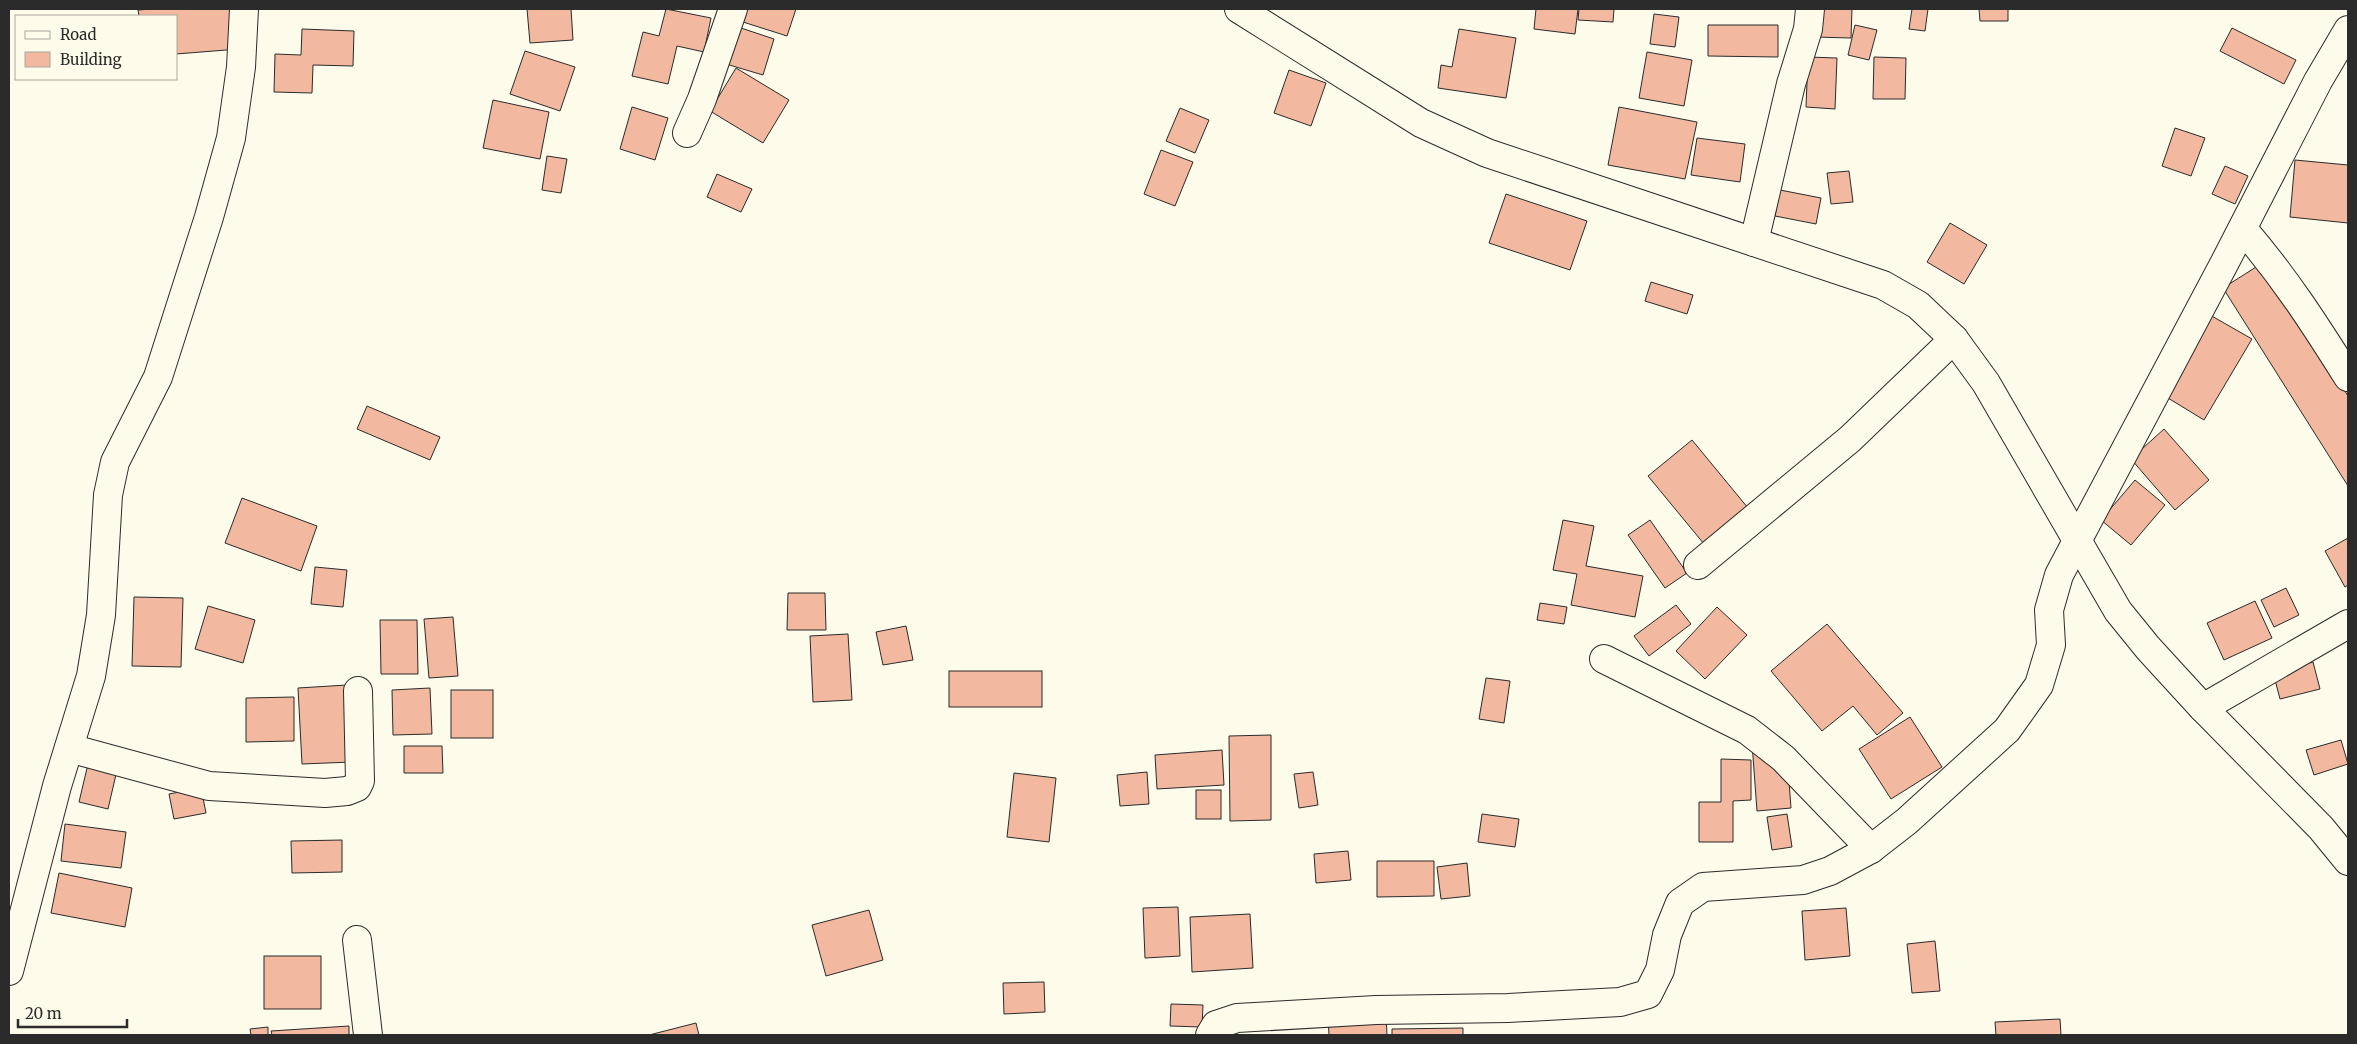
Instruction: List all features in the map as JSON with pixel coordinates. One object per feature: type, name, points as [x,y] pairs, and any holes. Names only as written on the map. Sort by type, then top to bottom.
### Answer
[{"type":"street","points":[[9,971],[57,786],[91,676],[101,614],[108,495],[115,462],[158,377],[209,217],[231,138],[241,67],[244,9]]},
{"type":"street","points":[[686,133],[702,98],[733,9]]},
{"type":"street","points":[[1239,9],[1421,123],[1471,145],[1514,162],[1883,285],[1918,305],[1954,339],[1986,383],[2118,611],[2148,648],[2203,708],[2321,828],[2348,861]]},
{"type":"street","points":[[1754,242],[1791,84],[1808,29],[1810,9]]},
{"type":"street","points":[[1210,1035],[1216,1025],[1237,1018],[1376,1010],[1508,1008],[1620,1002],[1648,994],[1660,970],[1667,935],[1680,903],[1703,887],[1803,880],[1830,870],[1871,849],[1908,821],[2007,730],[2039,685],[2051,645],[2049,610],[2059,575],[2243,229],[2318,81],[2348,30]]},
{"type":"street","points":[[2243,229],[2276,267],[2312,317],[2348,377]]},
{"type":"street","points":[[1698,565],[1850,438],[1954,339]]},
{"type":"street","points":[[2203,708],[2348,624]]},
{"type":"street","points":[[1604,660],[1747,730],[1783,758],[1871,849]]},
{"type":"street","points":[[69,748],[209,786],[293,792],[347,791],[357,787],[360,781],[358,691]]},
{"type":"street","points":[[357,940],[368,1035]]},
{"type":"building","points":[[236,9],[239,49],[178,54],[178,15],[139,15],[138,10]]},
{"type":"building","points":[[527,9],[571,9],[573,40],[530,43]]},
{"type":"building","points":[[666,9],[711,18],[704,52],[677,46],[668,84],[632,76],[643,32],[659,36]]},
{"type":"building","points":[[747,9],[796,9],[787,36],[743,22]]},
{"type":"building","points":[[1536,9],[1578,9],[1575,34],[1534,29]]},
{"type":"building","points":[[1579,9],[1614,9],[1613,22],[1578,20]]},
{"type":"building","points":[[1816,9],[1852,9],[1851,38],[1815,37]]},
{"type":"building","points":[[1912,9],[1928,9],[1925,31],[1909,29]]},
{"type":"building","points":[[1979,9],[2008,9],[2008,21],[1980,21]]},
{"type":"building","points":[[1654,14],[1679,17],[1675,47],[1650,44]]},
{"type":"building","points":[[1708,25],[1778,25],[1778,57],[1708,56]]},
{"type":"building","points":[[1855,25],[1877,30],[1869,60],[1848,55]]},
{"type":"building","points":[[738,27],[774,39],[763,75],[726,64]]},
{"type":"building","points":[[2232,28],[2296,60],[2284,84],[2220,51]]},
{"type":"building","points":[[302,29],[354,31],[353,66],[313,65],[312,93],[274,92],[275,54],[301,55]]},
{"type":"building","points":[[1459,29],[1516,38],[1506,98],[1438,88],[1441,65],[1452,67]]},
{"type":"building","points":[[525,51],[575,67],[560,111],[510,94]]},
{"type":"building","points":[[1647,52],[1692,60],[1684,106],[1639,98]]},
{"type":"building","points":[[1808,57],[1837,58],[1835,109],[1806,107]]},
{"type":"building","points":[[1874,57],[1906,58],[1905,99],[1873,99]]},
{"type":"building","points":[[736,68],[789,100],[763,143],[710,111]]},
{"type":"building","points":[[1289,70],[1326,83],[1311,126],[1274,113]]},
{"type":"building","points":[[493,100],[549,112],[540,159],[483,148]]},
{"type":"building","points":[[632,107],[668,118],[655,160],[620,149]]},
{"type":"building","points":[[1619,107],[1697,122],[1685,179],[1608,165]]},
{"type":"building","points":[[1180,108],[1209,120],[1195,153],[1166,141]]},
{"type":"building","points":[[2175,128],[2205,138],[2191,176],[2162,166]]},
{"type":"building","points":[[1697,138],[1745,144],[1740,182],[1691,175]]},
{"type":"building","points":[[1161,150],[1193,162],[1175,206],[1144,194]]},
{"type":"building","points":[[547,156],[567,159],[561,193],[542,190]]},
{"type":"building","points":[[2295,160],[2348,165],[2348,223],[2290,217]]},
{"type":"building","points":[[2225,166],[2248,176],[2235,204],[2212,194]]},
{"type":"building","points":[[1849,171],[1853,202],[1831,204],[1827,173]]},
{"type":"building","points":[[717,174],[752,189],[741,212],[707,197]]},
{"type":"building","points":[[1780,190],[1821,198],[1816,224],[1775,216]]},
{"type":"building","points":[[1506,194],[1587,221],[1570,270],[1489,243]]},
{"type":"building","points":[[1950,223],[1987,245],[1964,284],[1927,262]]},
{"type":"building","points":[[2264,262],[2348,396],[2348,486],[2223,288]]},
{"type":"building","points":[[1651,282],[1693,295],[1687,314],[1645,301]]},
{"type":"building","points":[[2210,315],[2252,339],[2204,420],[2163,395]]},
{"type":"building","points":[[367,406],[440,437],[430,460],[357,429]]},
{"type":"building","points":[[2164,429],[2209,480],[2175,510],[2131,459]]},
{"type":"building","points":[[1692,440],[1753,514],[1709,550],[1648,476]]},
{"type":"building","points":[[2135,480],[2165,505],[2131,545],[2101,520]]},
{"type":"building","points":[[242,498],[317,526],[301,571],[225,543]]},
{"type":"building","points":[[1563,520],[1594,526],[1586,566],[1643,576],[1635,617],[1571,605],[1577,574],[1553,570]]},
{"type":"building","points":[[1650,520],[1687,573],[1665,588],[1628,535]]},
{"type":"building","points":[[2348,538],[2348,585],[2345,587],[2325,551]]},
{"type":"building","points":[[315,567],[347,570],[343,607],[311,604]]},
{"type":"building","points":[[2286,588],[2299,615],[2274,627],[2261,600]]},
{"type":"building","points":[[788,593],[825,593],[826,630],[787,630]]},
{"type":"building","points":[[134,597],[183,598],[181,667],[132,666]]},
{"type":"building","points":[[2255,601],[2272,638],[2224,660],[2207,623]]},
{"type":"building","points":[[1540,603],[1567,607],[1564,624],[1537,620]]},
{"type":"building","points":[[1676,605],[1691,624],[1649,656],[1634,636]]},
{"type":"building","points":[[208,606],[255,620],[243,663],[195,649]]},
{"type":"building","points":[[1717,607],[1747,635],[1705,679],[1676,651]]},
{"type":"building","points":[[453,617],[458,676],[429,678],[424,619]]},
{"type":"building","points":[[380,620],[417,620],[418,674],[381,674]]},
{"type":"building","points":[[1827,624],[1903,713],[1877,735],[1853,706],[1822,731],[1771,671]]},
{"type":"building","points":[[906,626],[913,660],[883,665],[876,632]]},
{"type":"building","points":[[848,634],[852,700],[813,702],[810,636]]},
{"type":"building","points":[[2313,662],[2320,689],[2280,699],[2273,672]]},
{"type":"building","points":[[949,671],[1042,671],[1042,707],[949,707]]},
{"type":"building","points":[[1486,678],[1510,681],[1504,723],[1479,719]]},
{"type":"building","points":[[347,685],[352,762],[302,764],[298,688]]},
{"type":"building","points":[[430,688],[432,734],[393,735],[392,690]]},
{"type":"building","points":[[451,690],[493,690],[493,738],[451,738]]},
{"type":"building","points":[[294,697],[294,741],[246,742],[246,698]]},
{"type":"building","points":[[1910,717],[1942,767],[1891,799],[1859,749]]},
{"type":"building","points":[[1271,735],[1271,820],[1230,821],[1229,736]]},
{"type":"building","points":[[2341,740],[2348,764],[2314,775],[2306,750]]},
{"type":"building","points":[[1786,742],[1791,808],[1757,811],[1752,743]]},
{"type":"building","points":[[404,746],[442,746],[443,773],[404,773]]},
{"type":"building","points":[[1222,750],[1224,785],[1157,789],[1155,755]]},
{"type":"building","points":[[1721,759],[1751,760],[1751,800],[1733,801],[1733,842],[1699,842],[1699,802],[1721,802]]},
{"type":"building","points":[[88,764],[117,770],[108,809],[79,802]]},
{"type":"building","points":[[1147,772],[1149,804],[1120,806],[1117,775]]},
{"type":"building","points":[[1313,772],[1318,805],[1299,808],[1294,774]]},
{"type":"building","points":[[1014,773],[1056,778],[1049,842],[1007,837]]},
{"type":"building","points":[[201,788],[206,813],[174,819],[169,794]]},
{"type":"building","points":[[1196,790],[1221,790],[1221,819],[1196,819]]},
{"type":"building","points":[[1482,814],[1519,819],[1515,847],[1478,842]]},
{"type":"building","points":[[1787,814],[1792,847],[1772,850],[1767,817]]},
{"type":"building","points":[[65,824],[126,832],[121,868],[61,861]]},
{"type":"building","points":[[342,840],[342,872],[292,873],[291,841]]},
{"type":"building","points":[[1348,851],[1351,880],[1316,883],[1314,854]]},
{"type":"building","points":[[1377,861],[1434,861],[1434,896],[1377,897]]},
{"type":"building","points":[[1467,863],[1470,896],[1441,899],[1437,867]]},
{"type":"building","points":[[59,873],[132,888],[125,927],[51,913]]},
{"type":"building","points":[[1178,907],[1180,956],[1145,958],[1143,908]]},
{"type":"building","points":[[1846,908],[1850,956],[1805,960],[1802,911]]},
{"type":"building","points":[[869,910],[883,960],[826,976],[812,925]]},
{"type":"building","points":[[1250,914],[1253,968],[1192,972],[1190,917]]},
{"type":"building","points":[[1935,941],[1940,991],[1912,993],[1907,944]]},
{"type":"building","points":[[264,956],[321,956],[321,1009],[264,1009]]},
{"type":"building","points":[[1044,982],[1045,1012],[1004,1014],[1003,983]]},
{"type":"building","points":[[1171,1004],[1203,1005],[1202,1027],[1170,1026]]},
{"type":"building","points":[[1386,1014],[1387,1035],[1329,1035],[1328,1017]]},
{"type":"building","points":[[2060,1019],[2061,1035],[1996,1035],[1995,1022]]},
{"type":"building","points":[[696,1023],[699,1035],[649,1035]]},
{"type":"building","points":[[349,1026],[349,1035],[272,1035],[271,1031]]},
{"type":"building","points":[[268,1027],[268,1035],[251,1035],[250,1029]]},
{"type":"building","points":[[1463,1028],[1463,1035],[1392,1035],[1392,1029]]}]
